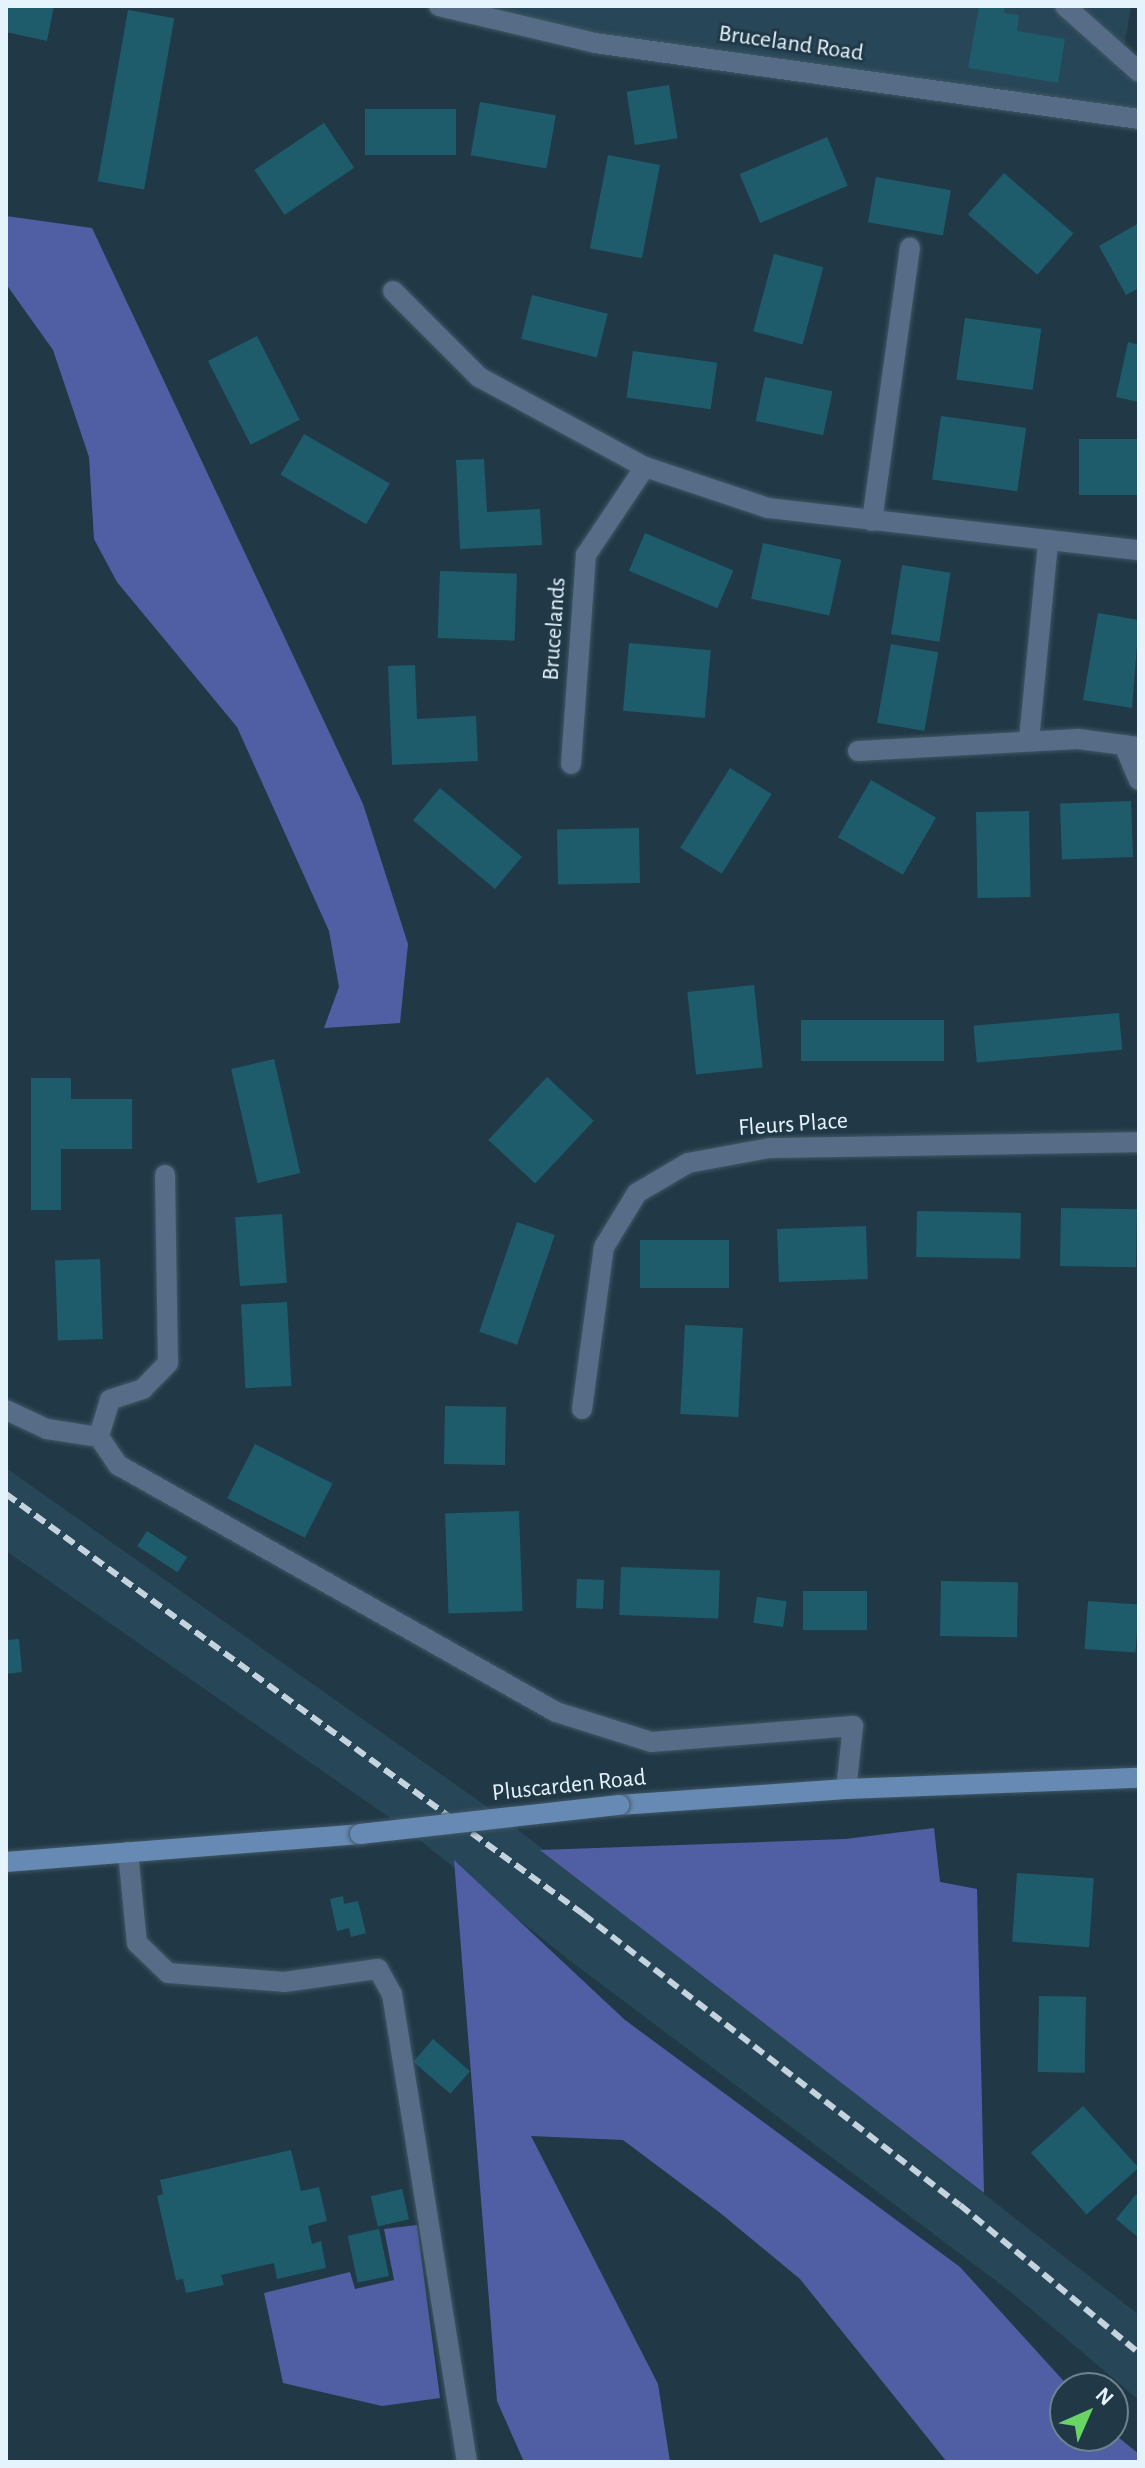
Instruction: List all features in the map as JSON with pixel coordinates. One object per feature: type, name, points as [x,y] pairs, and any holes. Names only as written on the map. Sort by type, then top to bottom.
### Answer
[{"type":"main road","name":"Pluscarden Road","points":[[6,1862],[360,1834],[619,1805],[846,1789],[1139,1778]]},
{"type":"street","name":"Bruceland Road","points":[[439,6],[595,43],[1139,119]]},
{"type":"street","points":[[1065,6],[1139,72]]},
{"type":"street","points":[[872,521],[910,248]]},
{"type":"street","points":[[393,291],[479,377],[645,467],[768,508],[1048,544],[1139,550]]},
{"type":"street","name":"Brucelands","points":[[571,764],[586,555],[645,467]]},
{"type":"street","points":[[1029,740],[1048,544]]},
{"type":"street","points":[[858,751],[1029,740],[1132,746],[1139,780]]},
{"type":"street","name":"Fleurs Place","points":[[582,1409],[604,1247],[637,1193],[688,1163],[770,1148],[1139,1142]]},
{"type":"street","points":[[99,1437],[110,1400],[143,1389],[168,1363],[165,1175]]},
{"type":"street","points":[[6,1410],[47,1429],[99,1437],[118,1465],[185,1506],[556,1712],[651,1742],[853,1726],[846,1789]]},
{"type":"street","points":[[128,1852],[137,1943],[168,1973],[284,1982],[378,1969],[392,1994],[467,2462]]},
{"type":"shaded area","points":[[439,6],[1131,6],[1120,72],[1139,84],[1139,119],[595,43]]},
{"type":"shaded area","points":[[6,216],[92,228],[363,804],[408,944],[400,1023],[324,1028],[339,987],[329,931],[237,727],[117,582],[94,539],[89,457],[53,350],[6,284]]},
{"type":"shaded area","points":[[6,1468],[503,1818],[1139,2315],[1139,2400],[1129,2392],[1129,2372],[1106,2372],[1007,2289],[569,1960],[406,1829],[6,1551]]},
{"type":"shaded area","points":[[934,1828],[940,1882],[977,1889],[984,2193],[540,1850],[845,1839]]},
{"type":"shaded area","points":[[454,1860],[625,2020],[960,2267],[1055,2372],[1049,2372],[1049,2452],[1129,2452],[1129,2446],[1139,2454],[1139,2462],[947,2462],[800,2279],[719,2212],[623,2140],[531,2136],[658,2384],[670,2462],[524,2462],[497,2401]]},
{"type":"shaded area","points":[[417,2225],[440,2398],[382,2406],[283,2383],[264,2293],[350,2272],[355,2289],[394,2280],[384,2229]]},
{"type":"building","points":[[6,6],[54,6],[47,41],[6,32]]},
{"type":"building","points":[[979,6],[1005,6],[1004,13],[1019,15],[1017,31],[1065,39],[1058,83],[968,68]]},
{"type":"building","points":[[128,10],[174,18],[144,190],[98,181]]},
{"type":"building","points":[[669,85],[677,138],[635,145],[627,92]]},
{"type":"building","points":[[480,102],[556,115],[546,169],[471,155]]},
{"type":"building","points":[[365,109],[456,109],[456,155],[365,155]]},
{"type":"building","points":[[324,123],[354,168],[285,215],[254,170]]},
{"type":"building","points":[[827,137],[848,186],[760,223],[740,174]]},
{"type":"building","points":[[608,155],[660,165],[642,258],[590,248]]},
{"type":"building","points":[[1004,173],[1073,233],[1037,275],[968,215]]},
{"type":"building","points":[[876,177],[951,190],[943,235],[868,222]]},
{"type":"building","points":[[1139,223],[1139,288],[1126,295],[1099,246]]},
{"type":"building","points":[[774,254],[823,267],[803,344],[753,331]]},
{"type":"building","points":[[532,295],[608,314],[597,358],[521,339]]},
{"type":"building","points":[[965,318],[1041,329],[1033,390],[956,379]]},
{"type":"building","points":[[257,336],[300,420],[251,445],[208,361]]},
{"type":"building","points":[[1128,342],[1139,345],[1139,402],[1116,397]]},
{"type":"building","points":[[633,351],[717,363],[711,409],[626,398]]},
{"type":"building","points":[[765,377],[832,391],[823,435],[756,421]]},
{"type":"building","points":[[941,416],[1026,428],[1017,491],[932,479]]},
{"type":"building","points":[[304,434],[390,483],[366,524],[280,475]]},
{"type":"building","points":[[1079,439],[1139,439],[1139,495],[1079,495]]},
{"type":"building","points":[[484,459],[487,512],[540,509],[542,545],[460,549],[456,460]]},
{"type":"building","points":[[645,533],[733,571],[717,608],[629,571]]},
{"type":"building","points":[[763,543],[841,560],[829,615],[751,599]]},
{"type":"building","points":[[902,565],[950,573],[939,642],[891,634]]},
{"type":"building","points":[[440,571],[517,574],[515,641],[438,638]]},
{"type":"building","points":[[1098,613],[1139,620],[1132,708],[1083,700]]},
{"type":"building","points":[[629,643],[711,650],[705,718],[623,711]]},
{"type":"building","points":[[891,644],[938,652],[924,731],[877,723]]},
{"type":"building","points":[[415,665],[417,719],[476,716],[478,761],[392,765],[388,666]]},
{"type":"building","points":[[730,768],[772,794],[722,874],[680,848]]},
{"type":"building","points":[[871,780],[936,818],[903,875],[838,837]]},
{"type":"building","points":[[440,788],[522,857],[495,889],[413,820]]},
{"type":"building","points":[[1131,801],[1133,857],[1062,859],[1060,803]]},
{"type":"building","points":[[1029,811],[1031,897],[978,898],[976,812]]},
{"type":"building","points":[[639,828],[640,883],[558,884],[557,829]]},
{"type":"building","points":[[754,985],[763,1068],[696,1075],[687,992]]},
{"type":"building","points":[[1119,1013],[1122,1050],[977,1063],[974,1026]]},
{"type":"building","points":[[801,1020],[944,1020],[944,1061],[801,1061]]},
{"type":"building","points":[[274,1059],[300,1173],[257,1183],[231,1069]]},
{"type":"building","points":[[547,1077],[594,1121],[535,1184],[488,1140]]},
{"type":"building","points":[[31,1078],[71,1078],[71,1099],[132,1099],[132,1149],[61,1149],[61,1210],[31,1210]]},
{"type":"building","points":[[1061,1208],[1137,1209],[1136,1267],[1060,1266]]},
{"type":"building","points":[[917,1211],[1021,1213],[1020,1259],[916,1257]]},
{"type":"building","points":[[282,1214],[287,1283],[240,1286],[235,1217]]},
{"type":"building","points":[[517,1222],[555,1235],[517,1345],[479,1332]]},
{"type":"building","points":[[866,1226],[868,1279],[779,1282],[777,1229]]},
{"type":"building","points":[[640,1240],[729,1240],[729,1288],[640,1288]]},
{"type":"building","points":[[100,1259],[103,1339],[58,1341],[55,1261]]},
{"type":"building","points":[[287,1302],[291,1386],[245,1388],[241,1304]]},
{"type":"building","points":[[685,1325],[743,1328],[738,1417],[680,1414]]},
{"type":"building","points":[[445,1406],[506,1407],[505,1465],[444,1464]]},
{"type":"building","points":[[255,1444],[333,1483],[305,1538],[227,1498]]},
{"type":"building","points":[[519,1511],[522,1611],[449,1614],[445,1514]]},
{"type":"building","points":[[147,1531],[187,1557],[177,1572],[137,1546]]},
{"type":"building","points":[[621,1567],[720,1570],[718,1618],[619,1615]]},
{"type":"building","points":[[577,1579],[604,1580],[603,1609],[576,1608]]},
{"type":"building","points":[[941,1581],[1018,1582],[1017,1637],[940,1636]]},
{"type":"building","points":[[803,1591],[867,1591],[867,1630],[803,1630]]},
{"type":"building","points":[[757,1597],[787,1601],[783,1627],[753,1623]]},
{"type":"building","points":[[1088,1601],[1139,1605],[1136,1652],[1085,1649]]},
{"type":"building","points":[[19,1639],[22,1672],[6,1674],[6,1640]]},
{"type":"building","points":[[1017,1873],[1094,1878],[1089,1947],[1012,1942]]},
{"type":"building","points":[[343,1896],[344,1904],[358,1901],[366,1933],[351,1937],[349,1928],[337,1931],[330,1899]]},
{"type":"building","points":[[1039,1996],[1086,1997],[1085,2073],[1038,2072]]},
{"type":"building","points":[[433,2039],[470,2071],[450,2094],[413,2062]]},
{"type":"building","points":[[1083,2106],[1139,2168],[1087,2215],[1031,2153]]},
{"type":"building","points":[[291,2150],[301,2191],[319,2187],[327,2221],[308,2226],[312,2244],[321,2241],[326,2268],[277,2279],[274,2263],[221,2275],[224,2285],[186,2293],[183,2279],[176,2280],[157,2196],[163,2194],[160,2180]]},
{"type":"building","points":[[402,2189],[409,2219],[378,2226],[371,2196]]},
{"type":"building","points":[[1139,2191],[1139,2238],[1116,2219]]},
{"type":"building","points":[[379,2229],[389,2276],[358,2283],[348,2236]]},
{"type":"railway","points":[[6,1494],[583,1914],[960,2205],[1139,2353]]}]
